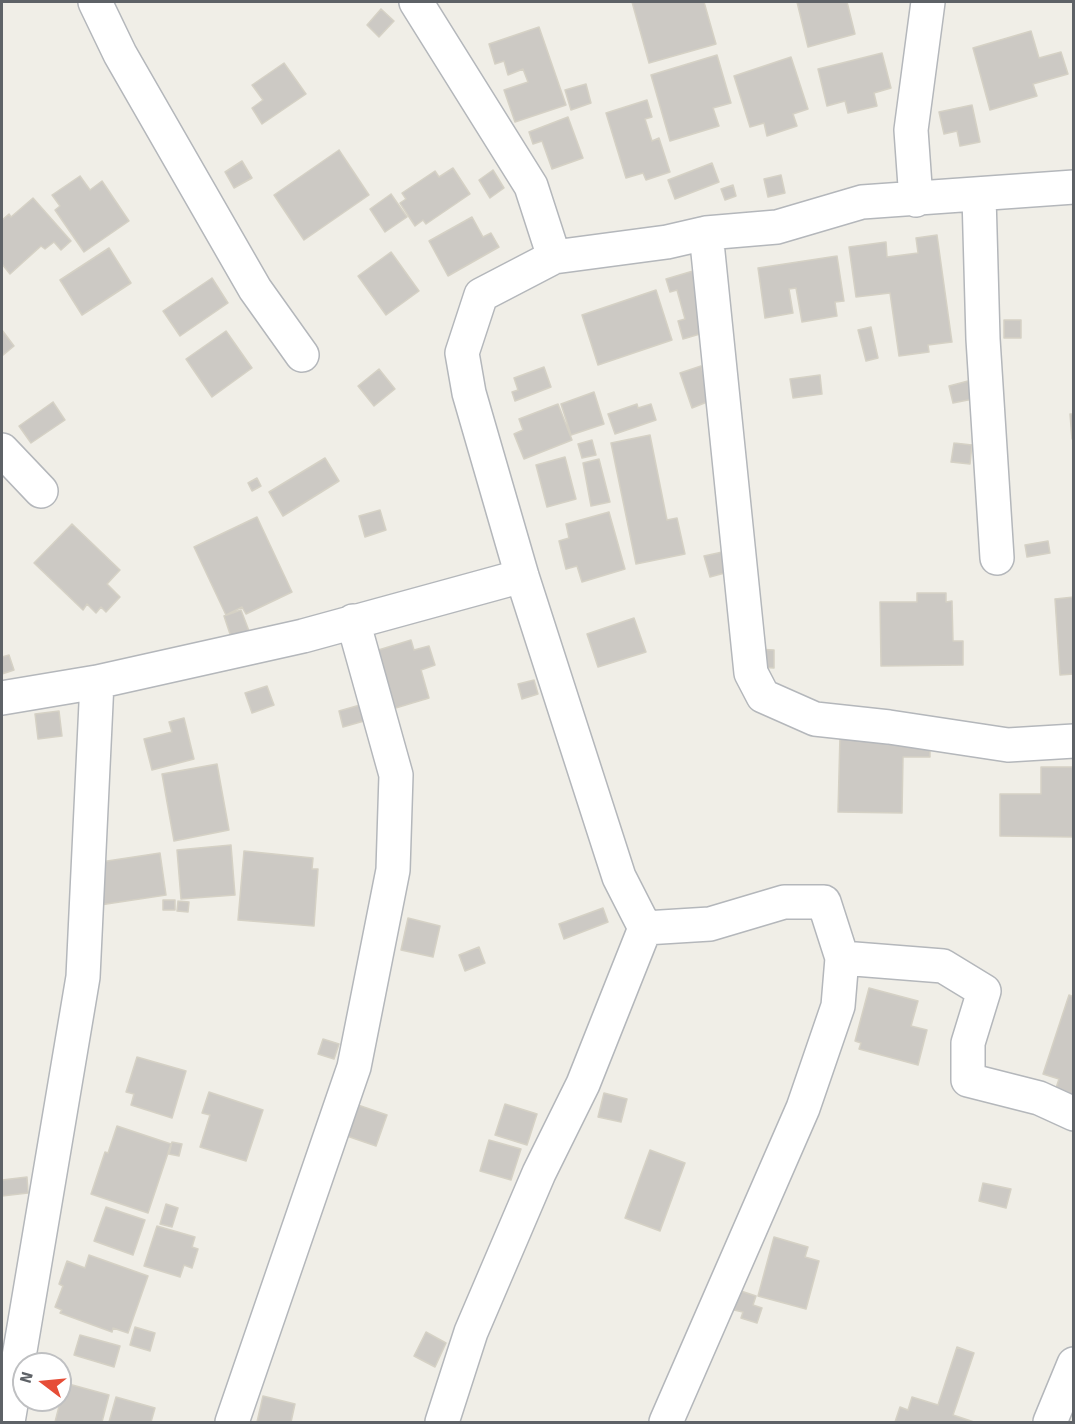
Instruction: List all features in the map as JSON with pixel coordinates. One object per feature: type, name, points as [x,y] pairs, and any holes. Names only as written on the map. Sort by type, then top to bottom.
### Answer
[{"type":"street","points":[[95,2],[120,54],[255,289],[302,355]]},
{"type":"street","points":[[416,2],[531,186],[554,257]]},
{"type":"street","points":[[916,200],[911,130],[928,2]]},
{"type":"street","points":[[442,1422],[471,1332],[539,1173],[582,1084],[645,928],[619,877],[522,576],[469,393],[462,353],[481,295],[554,257],[667,242],[706,233],[777,227],[862,202],[1074,188]]},
{"type":"street","points":[[979,196],[983,339],[997,558]]},
{"type":"street","points":[[706,233],[751,673],[763,696],[815,719],[1008,745],[1074,741]]},
{"type":"street","points":[[2,450],[41,491]]},
{"type":"street","points":[[2,698],[97,681],[303,636],[522,576]]},
{"type":"street","points":[[232,1422],[354,1067],[393,870],[396,775],[353,621]]},
{"type":"street","points":[[8,1422],[83,977],[97,681]]},
{"type":"street","points":[[645,928],[710,924],[784,902],[825,902],[842,958],[838,1006],[802,1108],[666,1422]]},
{"type":"street","points":[[842,958],[943,966],[984,992],[968,1043],[969,1080],[1039,1098],[1074,1114]]},
{"type":"street","points":[[1050,1422],[1074,1364]]},
{"type":"building","points":[[632,2],[704,2],[716,44],[649,63]]},
{"type":"building","points":[[797,2],[847,2],[855,34],[808,47]]},
{"type":"building","points":[[381,9],[394,21],[379,37],[367,25]]},
{"type":"building","points":[[539,27],[566,105],[515,122],[504,90],[528,82],[523,69],[508,75],[504,61],[495,64],[489,44]]},
{"type":"building","points":[[1031,31],[1039,58],[1061,52],[1068,74],[1033,84],[1037,96],[990,110],[973,48]]},
{"type":"building","points":[[882,53],[891,88],[874,93],[877,106],[848,113],[845,101],[827,106],[818,69]]},
{"type":"building","points":[[717,55],[731,103],[713,108],[719,126],[670,141],[651,75]]},
{"type":"building","points":[[791,57],[808,109],[793,114],[797,126],[767,136],[764,123],[750,127],[734,76]]},
{"type":"building","points":[[284,63],[306,94],[262,124],[252,108],[263,100],[252,85]]},
{"type":"building","points":[[586,84],[591,103],[571,110],[565,90]]},
{"type":"building","points":[[647,100],[652,117],[645,119],[652,141],[659,138],[670,172],[646,180],[643,173],[626,178],[606,113]]},
{"type":"building","points":[[972,105],[980,142],[960,146],[957,131],[944,134],[939,112]]},
{"type":"building","points":[[568,117],[583,158],[552,169],[542,141],[533,144],[529,132]]},
{"type":"building","points":[[339,150],[369,195],[304,240],[274,195]]},
{"type":"building","points":[[242,161],[252,178],[234,188],[225,172]]},
{"type":"building","points":[[712,163],[719,182],[675,199],[668,180]]},
{"type":"building","points":[[453,168],[470,194],[426,224],[423,220],[415,226],[400,203],[406,199],[402,193],[435,171],[439,177]]},
{"type":"building","points":[[493,170],[504,188],[490,198],[479,180]]},
{"type":"building","points":[[781,175],[785,193],[768,197],[764,179]]},
{"type":"building","points":[[80,176],[90,190],[102,181],[129,221],[84,252],[55,210],[60,206],[52,195]]},
{"type":"building","points":[[733,185],[736,196],[725,200],[721,189]]},
{"type":"building","points":[[391,194],[407,217],[385,232],[370,209]]},
{"type":"building","points":[[33,198],[71,241],[61,250],[54,242],[45,249],[41,246],[10,274],[2,264],[2,220],[9,214],[11,217]]},
{"type":"building","points":[[472,217],[483,237],[491,233],[499,247],[448,276],[429,241]]},
{"type":"building","points":[[937,235],[952,342],[928,345],[929,352],[899,356],[890,293],[856,297],[849,247],[886,242],[887,257],[918,253],[916,238]]},
{"type":"building","points":[[109,248],[131,283],[82,315],[60,280]]},
{"type":"building","points":[[391,252],[419,291],[386,315],[358,276]]},
{"type":"building","points":[[837,256],[844,301],[835,302],[837,316],[802,322],[796,288],[789,289],[793,313],[765,318],[758,268]]},
{"type":"building","points":[[693,271],[710,331],[683,339],[678,321],[685,319],[677,290],[670,292],[666,279]]},
{"type":"building","points":[[212,278],[228,303],[180,336],[163,311]]},
{"type":"building","points":[[656,290],[672,340],[598,365],[582,315]]},
{"type":"building","points":[[1004,320],[1021,320],[1021,338],[1004,338]]},
{"type":"building","points":[[871,327],[878,358],[866,361],[858,330]]},
{"type":"building","points":[[2,330],[14,346],[2,356]]},
{"type":"building","points":[[226,331],[252,368],[212,397],[186,359]]},
{"type":"building","points":[[701,366],[712,400],[692,408],[680,373]]},
{"type":"building","points":[[544,367],[551,387],[515,401],[512,392],[518,390],[514,378]]},
{"type":"building","points":[[379,369],[395,389],[374,406],[358,386]]},
{"type":"building","points":[[820,375],[822,394],[793,398],[790,379]]},
{"type":"building","points":[[968,381],[973,399],[953,403],[949,386]]},
{"type":"building","points":[[594,392],[604,424],[571,435],[561,404]]},
{"type":"building","points":[[53,402],[65,420],[31,443],[19,426]]},
{"type":"building","points":[[558,404],[572,440],[524,459],[514,434],[523,430],[519,419]]},
{"type":"building","points":[[637,404],[638,408],[651,404],[656,420],[615,434],[608,414]]},
{"type":"building","points":[[1070,414],[1074,414],[1074,439],[1072,439]]},
{"type":"building","points":[[650,435],[667,520],[677,518],[685,554],[636,564],[611,443]]},
{"type":"building","points":[[592,440],[596,455],[582,458],[578,444]]},
{"type":"building","points":[[954,443],[972,445],[970,464],[951,462]]},
{"type":"building","points":[[565,457],[576,499],[547,507],[536,465]]},
{"type":"building","points":[[325,458],[339,481],[283,516],[269,492]]},
{"type":"building","points":[[599,459],[610,502],[591,506],[583,463]]},
{"type":"building","points":[[257,478],[261,486],[252,491],[248,483]]},
{"type":"building","points":[[380,510],[386,530],[365,537],[359,516]]},
{"type":"building","points":[[609,512],[625,569],[582,582],[577,566],[566,569],[559,541],[569,538],[566,524]]},
{"type":"building","points":[[257,517],[292,592],[246,614],[242,607],[226,615],[194,547]]},
{"type":"building","points":[[72,524],[120,570],[107,584],[120,597],[106,612],[101,607],[96,613],[87,604],[83,610],[34,563]]},
{"type":"building","points":[[1048,541],[1050,553],[1027,557],[1025,545]]},
{"type":"building","points":[[727,551],[732,571],[710,577],[704,556]]},
{"type":"building","points":[[917,593],[946,593],[946,602],[952,601],[953,641],[963,641],[963,665],[881,666],[880,602],[917,602]]},
{"type":"building","points":[[1074,597],[1074,674],[1060,675],[1055,599]]},
{"type":"building","points":[[241,610],[249,631],[231,637],[224,616]]},
{"type":"building","points":[[634,618],[646,652],[598,667],[587,634]]},
{"type":"building","points":[[411,640],[414,650],[429,646],[435,665],[421,670],[429,698],[389,710],[372,652]]},
{"type":"building","points":[[756,649],[774,650],[774,668],[756,667]]},
{"type":"building","points":[[9,655],[14,670],[2,674],[2,657]]},
{"type":"building","points":[[534,680],[538,694],[522,699],[518,684]]},
{"type":"building","points":[[267,686],[274,705],[252,713],[245,693]]},
{"type":"building","points":[[360,705],[364,721],[343,727],[339,711]]},
{"type":"building","points":[[59,711],[62,736],[38,739],[35,714]]},
{"type":"building","points":[[184,718],[194,759],[152,770],[144,739],[172,732],[169,722]]},
{"type":"building","points":[[840,735],[930,746],[930,757],[903,757],[902,813],[838,812]]},
{"type":"building","points":[[217,764],[229,830],[174,841],[162,774]]},
{"type":"building","points":[[1041,767],[1074,767],[1074,837],[1000,836],[1000,794],[1041,794]]},
{"type":"building","points":[[231,845],[235,895],[181,899],[177,850]]},
{"type":"building","points":[[244,851],[313,858],[312,869],[318,869],[314,926],[238,920]]},
{"type":"building","points":[[160,853],[166,895],[100,905],[94,863]]},
{"type":"building","points":[[163,900],[175,900],[175,910],[163,910]]},
{"type":"building","points":[[178,901],[189,902],[188,912],[177,911]]},
{"type":"building","points":[[603,908],[608,922],[564,939],[559,924]]},
{"type":"building","points":[[408,918],[440,926],[433,957],[401,950]]},
{"type":"building","points":[[479,947],[485,963],[465,971],[459,955]]},
{"type":"building","points":[[869,988],[918,1001],[911,1026],[927,1030],[918,1065],[859,1049],[861,1043],[855,1041]]},
{"type":"building","points":[[1069,995],[1074,997],[1074,1104],[1053,1097],[1059,1079],[1043,1074]]},
{"type":"building","points":[[323,1039],[339,1044],[334,1059],[318,1054]]},
{"type":"building","points":[[137,1057],[186,1071],[172,1118],[131,1105],[134,1094],[126,1092]]},
{"type":"building","points":[[209,1092],[263,1110],[246,1161],[200,1147],[210,1115],[202,1113]]},
{"type":"building","points":[[604,1093],[627,1099],[621,1122],[598,1117]]},
{"type":"building","points":[[355,1104],[387,1115],[376,1146],[344,1135]]},
{"type":"building","points":[[505,1104],[537,1114],[527,1145],[495,1135]]},
{"type":"building","points":[[117,1126],[171,1144],[148,1213],[91,1194],[105,1152],[108,1153]]},
{"type":"building","points":[[489,1140],[521,1149],[511,1180],[480,1171]]},
{"type":"building","points":[[172,1142],[182,1144],[179,1156],[169,1154]]},
{"type":"building","points":[[650,1150],[685,1163],[660,1231],[625,1218]]},
{"type":"building","points":[[27,1177],[28,1193],[2,1196],[2,1180]]},
{"type":"building","points":[[983,1183],[1011,1189],[1006,1208],[979,1201]]},
{"type":"building","points":[[166,1204],[178,1208],[172,1227],[160,1224]]},
{"type":"building","points":[[106,1207],[145,1220],[133,1255],[94,1241]]},
{"type":"building","points":[[157,1226],[195,1237],[192,1247],[198,1249],[192,1268],[184,1265],[180,1277],[144,1266]]},
{"type":"building","points":[[774,1237],[808,1247],[805,1257],[819,1261],[806,1309],[758,1296]]},
{"type":"building","points":[[89,1255],[148,1276],[128,1333],[113,1328],[112,1332],[60,1313],[62,1310],[55,1307],[63,1286],[59,1284],[67,1261],[85,1268]]},
{"type":"building","points":[[741,1291],[756,1296],[753,1305],[762,1308],[757,1323],[741,1318],[743,1312],[734,1310]]},
{"type":"building","points":[[135,1327],[155,1333],[150,1351],[130,1345]]},
{"type":"building","points":[[426,1332],[446,1343],[435,1367],[414,1356]]},
{"type":"building","points":[[80,1335],[120,1346],[114,1367],[74,1355]]},
{"type":"building","points":[[957,1347],[974,1353],[953,1415],[974,1422],[895,1422],[900,1407],[908,1410],[912,1397],[938,1405]]},
{"type":"building","points":[[72,1385],[109,1395],[102,1422],[55,1422],[58,1412],[72,1412]]},
{"type":"building","points":[[263,1396],[295,1404],[291,1422],[257,1422]]},
{"type":"building","points":[[116,1397],[155,1408],[151,1422],[109,1422]]}]
